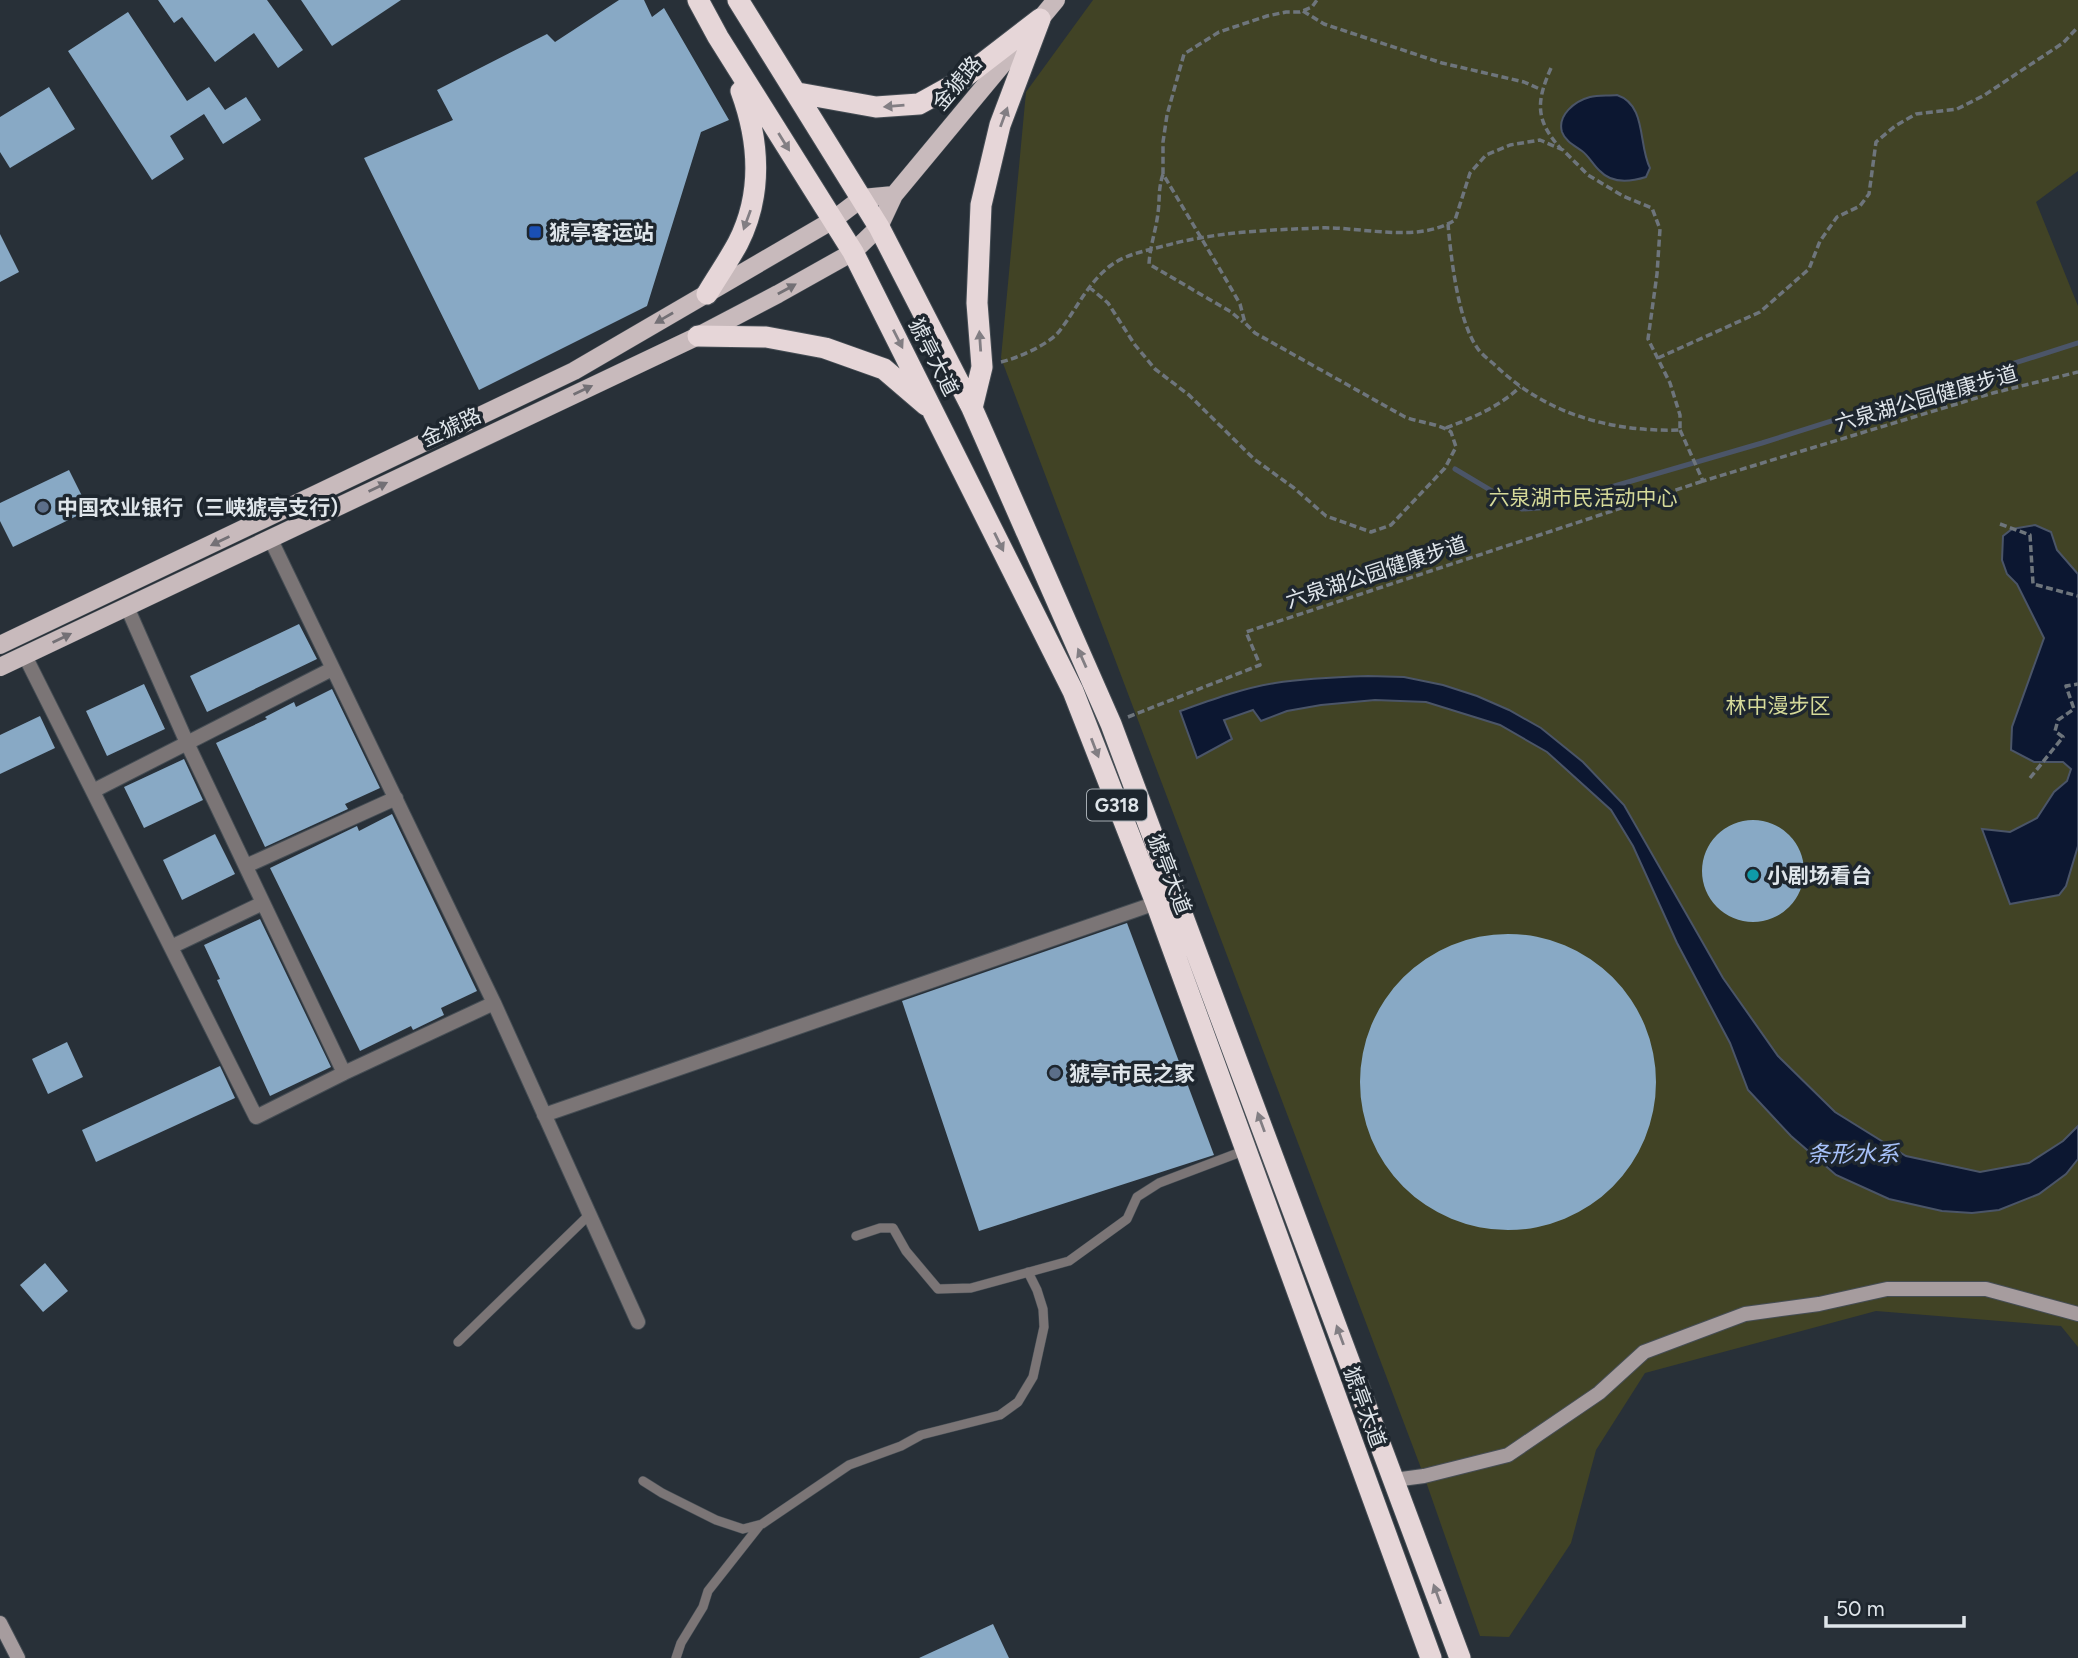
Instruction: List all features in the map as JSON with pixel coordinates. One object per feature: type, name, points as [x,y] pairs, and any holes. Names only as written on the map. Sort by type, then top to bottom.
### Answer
[{"type":"highway","name":"猇亭大道","points":[[698,0],[718,37],[853,252],[1073,691],[1156,903],[1431,1658]]},
{"type":"highway","name":"猇亭大道","points":[[738,0],[879,227],[972,408],[1111,724],[1460,1658]]},
{"type":"highway","points":[[798,93],[876,107],[919,104],[957,83],[1040,19]]},
{"type":"highway","points":[[972,408],[982,367],[977,303],[981,205],[1000,125],[1040,19]]},
{"type":"highway","points":[[707,294],[738,243],[750,214],[755,185],[756,156],[751,119],[738,80],[718,37]]},
{"type":"highway","points":[[698,336],[766,337],[825,348],[884,369],[935,412]]},
{"type":"main road","name":"金猇路","points":[[0,667],[698,336],[853,252],[879,227],[894,195],[1056,0]]},
{"type":"main road","points":[[862,198],[894,195]]},
{"type":"main road","name":"金猇路","points":[[0,645],[574,371],[833,220],[862,198]]},
{"type":"street","points":[[270,538],[494,1003],[638,1322]]},
{"type":"street","points":[[127,607],[187,743],[344,1073]]},
{"type":"street","points":[[25,656],[256,1117],[494,1003]]},
{"type":"street","points":[[93,791],[332,670]]},
{"type":"street","points":[[246,866],[396,798]]},
{"type":"street","points":[[171,947],[262,903]]},
{"type":"street","points":[[544,1115],[1156,903]]},
{"type":"street","points":[[1394,1480],[1423,1476],[1508,1455],[1599,1393],[1644,1352],[1745,1314],[1819,1304],[1887,1289],[1986,1289],[2078,1314]]},
{"type":"street","points":[[0,1623],[18,1658]]},
{"type":"lane","points":[[856,1236],[880,1228],[893,1228],[914,1261],[938,1289],[971,1288],[1069,1261],[1127,1219],[1136,1197],[1158,1183],[1246,1150]]},
{"type":"lane","points":[[458,1342],[589,1215]]},
{"type":"lane","points":[[676,1658],[681,1643],[703,1607],[708,1591],[745,1541],[762,1524],[849,1465],[901,1446],[921,1435],[1000,1415],[1018,1402],[1033,1377],[1044,1327],[1043,1309],[1028,1272]]},
{"type":"lane","points":[[643,1481],[716,1520],[743,1529],[762,1524]]},
{"type":"path","points":[[1317,0],[1312,7],[1303,11],[1286,12],[1240,23],[1219,32],[1184,54],[1167,115],[1163,142],[1163,174],[1158,190],[1158,211],[1149,264],[1231,312],[1255,333],[1405,417],[1446,428],[1508,398],[1521,387]]},
{"type":"path","points":[[1303,11],[1324,24],[1392,47],[1442,63],[1524,82],[1542,90]]},
{"type":"path","points":[[1658,358],[1760,312],[1809,270],[1820,241],[1837,217],[1860,206],[1869,194],[1876,142],[1895,126],[1916,114],[1957,109],[1983,96],[2039,56],[2063,43],[2078,27]]},
{"type":"path","points":[[1551,68],[1542,90],[1539,107],[1543,125],[1588,175],[1623,196],[1652,208],[1660,229],[1657,274],[1647,339],[1658,358],[1680,415],[1680,430],[1703,481]]},
{"type":"path","points":[[982,367],[1013,359],[1060,332],[1089,287],[1109,266],[1127,255],[1203,239],[1319,228],[1408,231],[1439,229],[1455,220],[1470,173],[1486,155],[1510,145],[1540,140],[1563,150]]},
{"type":"path","points":[[1163,174],[1240,304],[1245,323]]},
{"type":"path","points":[[1448,224],[1462,312],[1477,348],[1521,387],[1566,414],[1610,427],[1651,431],[1680,430]]},
{"type":"path","name":"六泉湖公园健康步道","points":[[1089,287],[1108,303],[1135,345],[1155,369],[1189,395],[1254,458],[1326,516],[1371,532],[1391,525],[1445,468],[1456,447],[1451,432],[1446,428]]},
{"type":"path","name":"六泉湖公园健康步道","points":[[1111,724],[1260,666],[1246,632],[1703,481],[1993,394],[2078,372]]},
{"type":"path","points":[[2000,524],[2030,535],[2033,583],[2078,596]]},
{"type":"path","points":[[2030,778],[2063,737],[2055,731],[2058,719],[2074,709],[2066,686],[2078,684]]},
{"type":"green space","name":"六泉湖市民活动中心","points":[[1093,0],[2078,0],[2078,171],[2036,202],[2078,306],[2078,1347],[2061,1326],[1876,1311],[1645,1373],[1596,1450],[1571,1543],[1509,1637],[1480,1636],[1424,1476],[1001,358],[1026,92]]},
{"type":"water","points":[[1617,95],[1627,100],[1637,116],[1650,168],[1646,177],[1628,181],[1610,178],[1563,135],[1562,120],[1573,105],[1590,97]]},
{"type":"water","points":[[2035,525],[2051,532],[2057,550],[2078,574],[2078,846],[2066,886],[2059,895],[2010,904],[1982,829],[2010,832],[2037,818],[2054,792],[2067,781],[2071,769],[2063,762],[2034,762],[2011,750],[2012,727],[2044,638],[2017,584],[2007,574],[2002,560],[2003,536],[2012,529]]},
{"type":"water","name":"条形水系","points":[[1368,676],[1404,677],[1477,696],[1541,728],[1583,762],[1624,805],[1723,978],[1778,1056],[1835,1112],[1906,1156],[1980,1172],[2029,1163],[2063,1141],[2078,1126],[2078,1159],[2066,1174],[2039,1194],[1999,1210],[1972,1213],[1942,1211],[1889,1199],[1836,1175],[1791,1136],[1748,1090],[1730,1043],[1677,943],[1633,846],[1611,810],[1547,752],[1500,725],[1426,702],[1375,700],[1321,705],[1287,711],[1261,721],[1253,710],[1224,720],[1232,739],[1197,758],[1180,711],[1263,685]]},
{"type":"building","points":[[158,0],[267,0],[303,50],[278,68],[254,33],[215,62],[182,17],[174,23]]},
{"type":"building","points":[[301,0],[401,0],[332,46]]},
{"type":"building","name":"猇亭客运站","points":[[619,0],[644,0],[652,17],[664,8],[729,120],[701,132],[647,306],[479,390],[364,158],[453,120],[437,90],[547,34],[555,42]]},
{"type":"building","points":[[128,12],[187,101],[209,87],[225,110],[246,97],[261,120],[223,144],[204,114],[170,136],[184,159],[152,180],[68,51]]},
{"type":"building","points":[[49,87],[75,129],[10,168],[0,152],[0,117]]},
{"type":"building","points":[[0,234],[19,272],[0,282]]},
{"type":"building","points":[[69,470],[89,510],[13,547],[0,521],[0,503]]},
{"type":"building","points":[[299,624],[317,659],[207,712],[190,676]]},
{"type":"building","points":[[144,684],[165,729],[107,756],[86,711]]},
{"type":"building","points":[[332,689],[380,788],[345,804],[348,809],[265,847],[216,743],[267,719],[265,717],[294,702],[296,707]]},
{"type":"building","points":[[40,716],[55,748],[0,774],[0,735]]},
{"type":"building","points":[[184,759],[203,800],[144,828],[124,787]]},
{"type":"building","points":[[392,814],[477,991],[441,1008],[444,1015],[413,1030],[411,1026],[360,1051],[270,868],[357,826],[359,831]]},
{"type":"building","name":"小剧场看台","points":[[1753,820],[1772,824],[1789,835],[1800,852],[1804,871],[1800,890],[1789,907],[1772,918],[1753,922],[1734,918],[1717,907],[1706,890],[1702,871],[1706,852],[1717,835],[1734,824]]},
{"type":"building","points":[[215,834],[235,874],[182,900],[163,860]]},
{"type":"building","points":[[260,919],[331,1067],[270,1096],[217,980],[220,979],[204,945]]},
{"type":"building","name":"猇亭市民之家","points":[[1127,923],[1214,1155],[979,1231],[902,1001]]},
{"type":"building","points":[[1508,934],[1537,937],[1565,945],[1590,959],[1613,977],[1631,1000],[1645,1025],[1653,1053],[1656,1082],[1653,1111],[1645,1139],[1631,1164],[1613,1187],[1590,1205],[1565,1219],[1537,1227],[1508,1230],[1479,1227],[1451,1219],[1426,1205],[1403,1187],[1385,1164],[1371,1139],[1363,1111],[1360,1082],[1363,1053],[1371,1025],[1385,1000],[1403,977],[1426,959],[1451,945],[1479,937]]},
{"type":"building","points":[[67,1042],[83,1077],[48,1094],[32,1059]]},
{"type":"building","points":[[220,1066],[235,1098],[96,1162],[82,1130]]},
{"type":"building","points":[[45,1263],[68,1291],[43,1312],[20,1285]]},
{"type":"building","points":[[993,1624],[1009,1658],[919,1658]]},
{"type":"waterway","points":[[1455,469],[1522,509],[1539,508],[1762,443],[2078,343]]},
{"type":"place","name":"猇亭客运站","points":[[535,232]]},
{"type":"place","name":"中国农业银行（三峡猇亭支行）","points":[[43,507]]},
{"type":"place","name":"小剧场看台","points":[[1753,875]]},
{"type":"place","name":"猇亭市民之家","points":[[1055,1073]]},
{"type":"park label","name":"林中漫步区","points":[[1778,705]]}]
